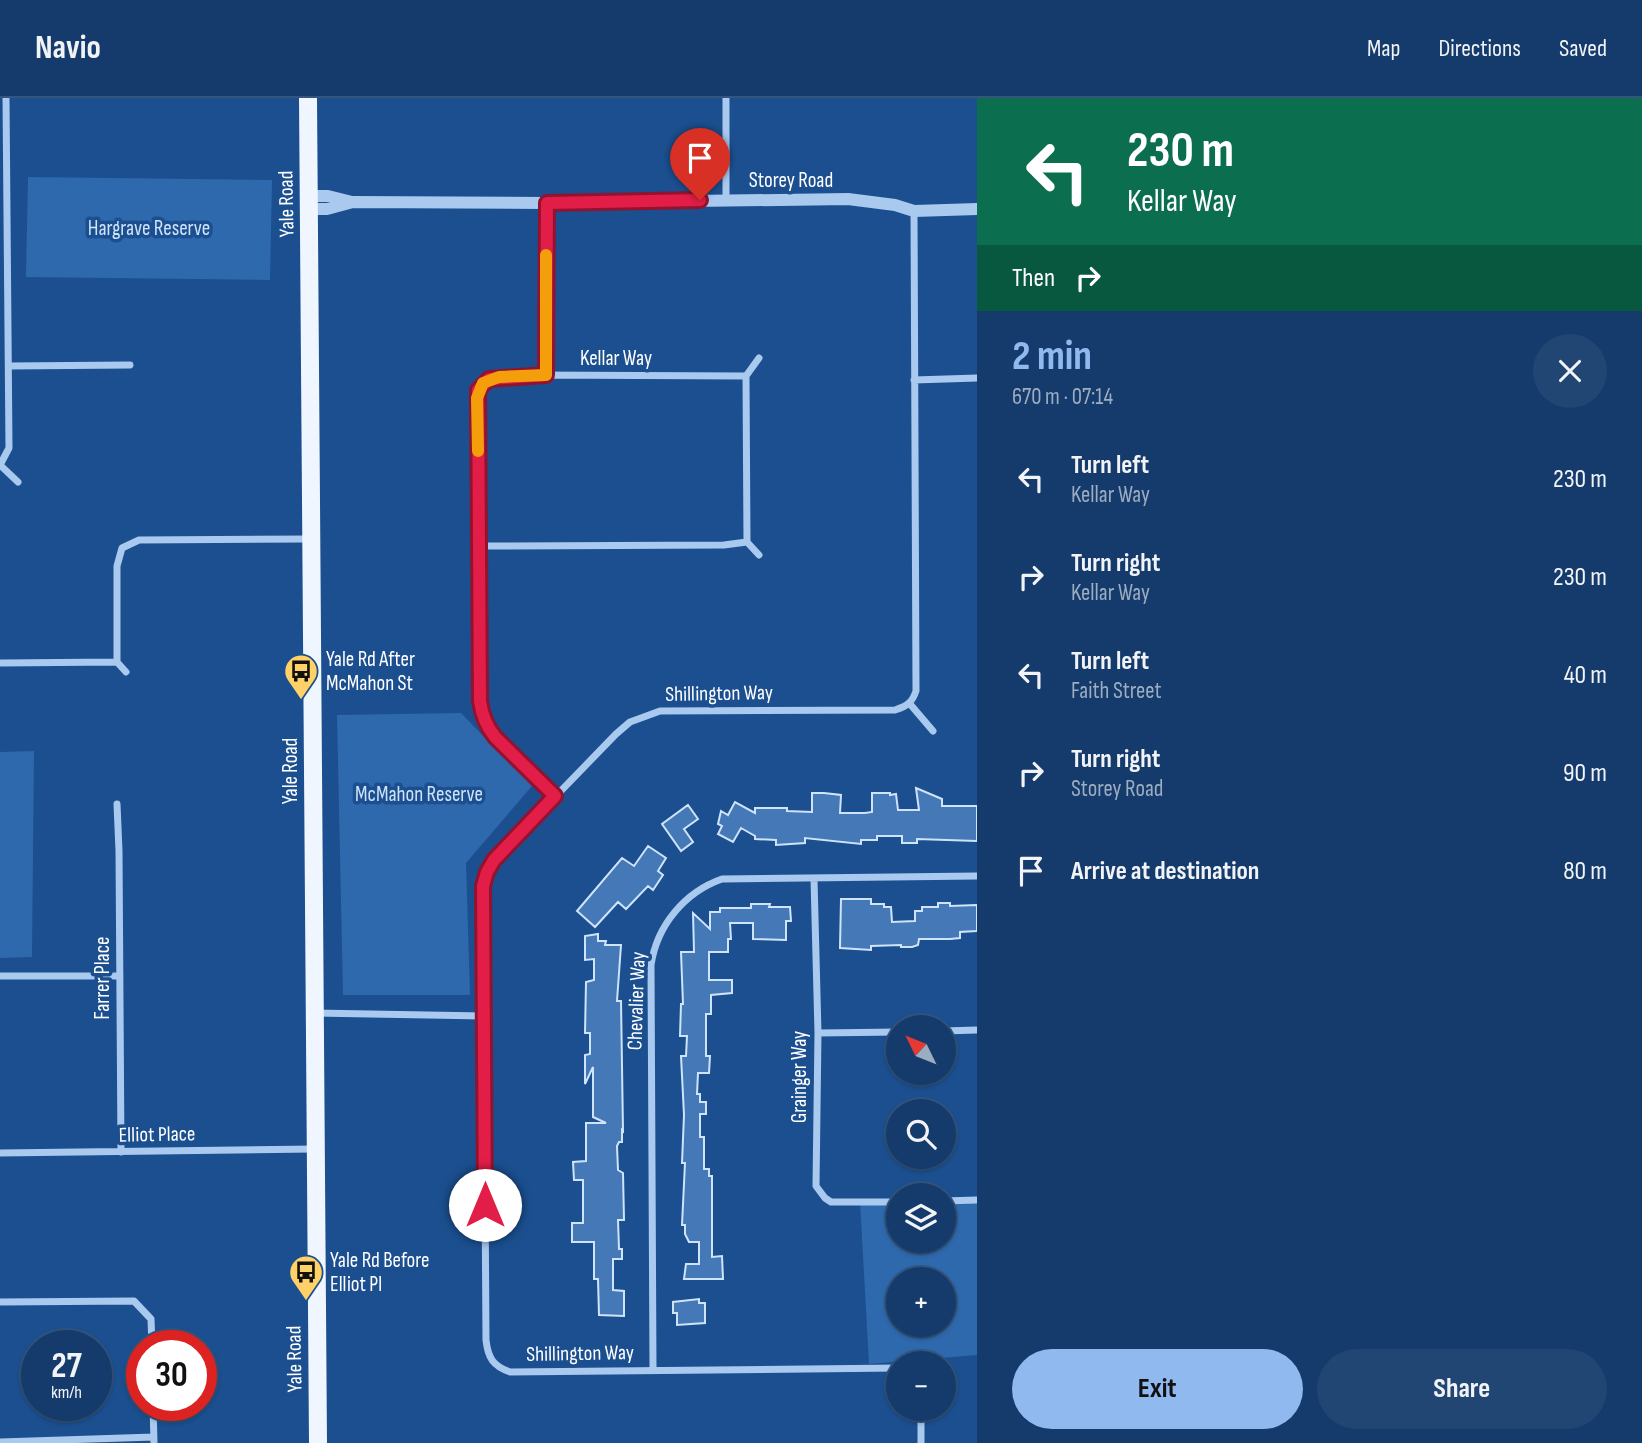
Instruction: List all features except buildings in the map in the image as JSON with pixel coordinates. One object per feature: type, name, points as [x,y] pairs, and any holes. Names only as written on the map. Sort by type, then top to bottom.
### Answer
[{"type":"main road","name":"Yale Road","points":[[308,98],[317,1443]]},
{"type":"street","points":[[6,98],[9,447],[0,465],[18,482]]},
{"type":"street","points":[[726,98],[726,200]]},
{"type":"street","name":"Storey Road","points":[[309,203],[327,209],[352,202],[547,203],[848,199],[895,205],[914,211],[977,209]]},
{"type":"street","points":[[546,375],[547,203]]},
{"type":"street","points":[[914,211],[916,691],[910,704],[933,731]]},
{"type":"street","points":[[759,358],[746,376],[747,542],[759,555]]},
{"type":"street","points":[[9,366],[130,365]]},
{"type":"street","name":"Kellar Way","points":[[555,796],[495,737],[482,715],[478,390],[489,379],[546,375],[746,376]]},
{"type":"street","points":[[914,380],[977,378]]},
{"type":"street","points":[[126,672],[117,662],[117,566],[122,548],[139,540],[311,539]]},
{"type":"street","points":[[481,546],[724,545],[747,542]]},
{"type":"street","points":[[0,663],[117,662]]},
{"type":"street","name":"Shillington Way","points":[[886,1368],[510,1372],[493,1363],[488,1353],[483,886],[494,860],[555,796],[616,734],[630,722],[646,715],[660,711],[726,709],[895,710],[910,704]]},
{"type":"street","name":"Farrer Place","points":[[117,804],[121,1153]]},
{"type":"street","name":"Chevalier Way","points":[[653,1369],[651,965],[661,930],[704,886],[722,879],[977,876]]},
{"type":"street","name":"Grainger Way","points":[[814,879],[818,1033],[816,1186],[831,1202],[886,1202]]},
{"type":"street","points":[[0,976],[120,976]]},
{"type":"street","points":[[314,1013],[484,1016]]},
{"type":"street","points":[[956,1031],[977,1030]]},
{"type":"street","points":[[818,1033],[886,1032]]},
{"type":"street","name":"Elliot Place","points":[[0,1153],[315,1149]]},
{"type":"street","points":[[956,1201],[977,1200]]},
{"type":"street","points":[[0,1302],[134,1301],[151,1319],[151,1330]]},
{"type":"street","points":[[0,1442],[154,1440],[153,1421]]},
{"type":"street","points":[[921,1421],[921,1443]]},
{"type":"green space","name":"Hargrave Reserve","points":[[28,177],[272,180],[270,280],[26,277]]},
{"type":"green space","name":"McMahon Reserve","points":[[461,713],[532,786],[466,863],[470,995],[343,995],[337,715]]},
{"type":"green space","points":[[34,751],[32,957],[0,958],[0,752]]},
{"type":"green space","points":[[977,1200],[977,1355],[956,1357],[956,1351],[886,1351],[886,1363],[869,1364],[860,1202],[886,1202],[886,1253],[956,1253],[956,1201]]},
{"type":"slow traffic","points":[[478,451],[477,398],[483,383],[499,377],[546,375],[546,255]]},
{"type":"place","name":"Yale Rd After McMahon St","points":[[301,701]]},
{"type":"place","name":"Yale Rd Before Elliot Pl","points":[[306,1302]]},
{"type":"route","points":[[485,1205],[483,886],[494,860],[555,796],[495,737],[482,715],[478,390],[489,379],[546,375],[547,203],[700,200]]}]
